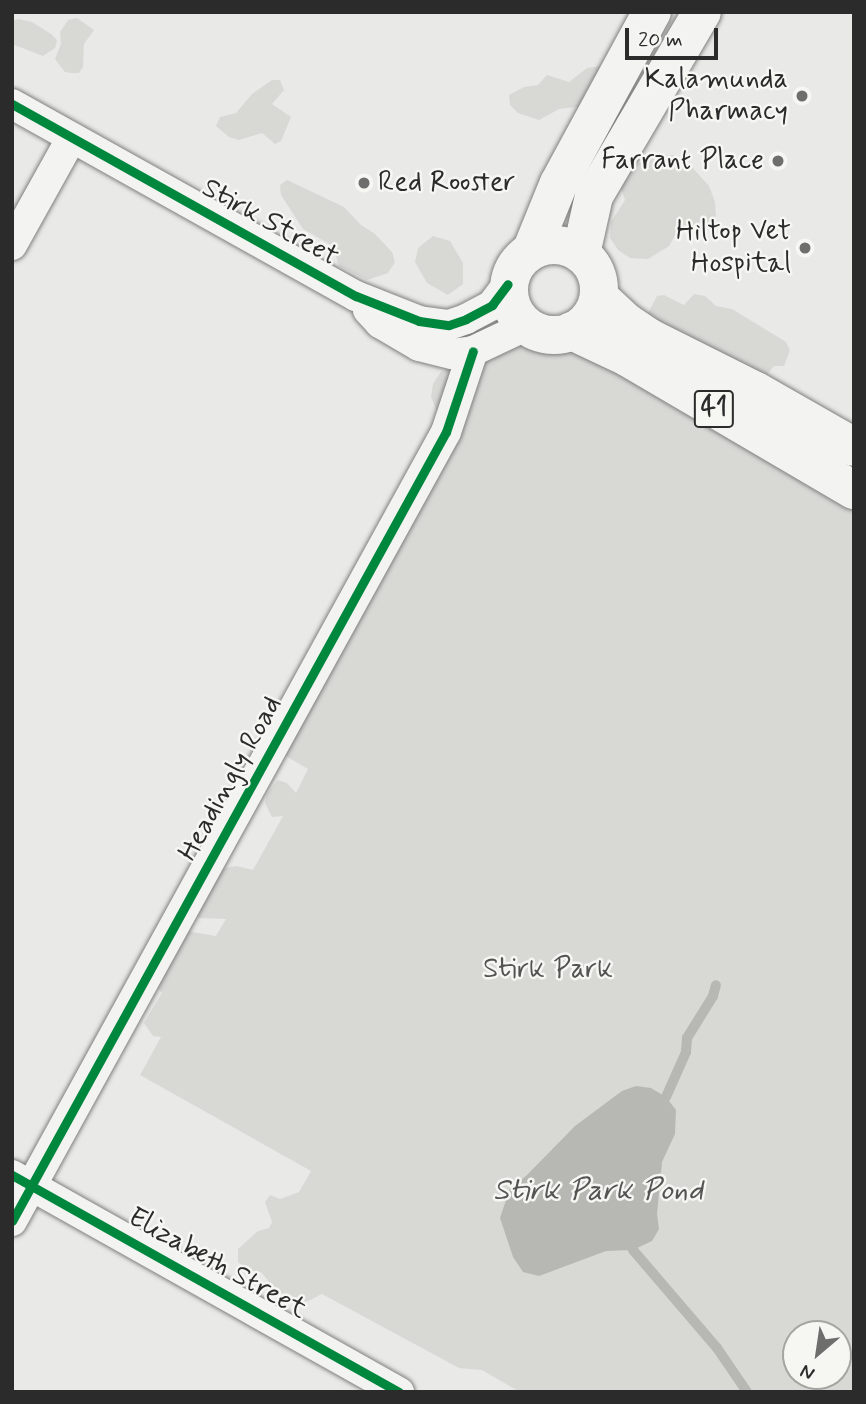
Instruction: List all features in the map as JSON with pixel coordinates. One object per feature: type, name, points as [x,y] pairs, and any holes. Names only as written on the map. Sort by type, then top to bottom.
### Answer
[{"type":"main road","points":[[526,326],[516,315],[509,300],[508,284],[512,270],[532,249],[559,183],[652,12]]},
{"type":"main road","points":[[581,254],[594,196],[702,12]]},
{"type":"main road","points":[[532,249],[557,244],[581,254],[596,273],[598,297],[589,317],[572,331]]},
{"type":"main road","name":"41","points":[[598,297],[648,337],[756,391],[854,447]]},
{"type":"main road","name":"41","points":[[526,326],[550,335],[572,331],[627,356],[737,424],[854,490]]},
{"type":"main road","points":[[737,424],[756,391]]},
{"type":"street","name":"Stirk Street","points":[[12,104],[356,296],[419,321],[449,325],[492,305],[508,284]]},
{"type":"street","points":[[12,245],[71,139]]},
{"type":"street","name":"Stirk Street","points":[[356,296],[380,323],[419,346],[452,354],[473,351],[526,326]]},
{"type":"street","name":"Headingly Road","points":[[12,1220],[22,1180],[446,432],[473,351]]},
{"type":"street","name":"Elizabeth Street","points":[[22,1180],[399,1392]]},
{"type":"green space","points":[[77,18],[94,30],[84,44],[83,67],[79,73],[71,73],[65,72],[55,59],[61,44],[60,32],[68,20]]},
{"type":"green space","points":[[18,19],[32,22],[51,34],[57,40],[55,48],[43,56],[12,44],[12,21]]},
{"type":"green space","points":[[602,66],[594,105],[559,109],[539,120],[518,113],[510,105],[509,95],[524,87],[538,85],[547,75],[569,82],[587,68]]},
{"type":"green space","points":[[272,80],[280,80],[284,90],[272,104],[291,117],[281,141],[275,144],[262,133],[239,140],[229,137],[216,126],[220,117],[236,113],[252,94]]},
{"type":"green space","points":[[674,155],[690,165],[709,186],[715,202],[716,216],[712,222],[695,231],[678,230],[669,246],[648,259],[630,258],[618,250],[610,238],[611,222],[625,200],[621,188],[633,166],[654,156]]},
{"type":"green space","points":[[287,180],[344,207],[361,225],[375,234],[392,252],[395,262],[388,273],[367,280],[339,266],[333,246],[303,229],[281,195],[280,185]]},
{"type":"green space","points":[[433,236],[450,241],[463,263],[463,284],[448,295],[427,283],[415,262],[418,248]]},
{"type":"green space","points":[[694,294],[705,296],[716,306],[732,309],[786,342],[790,350],[784,366],[774,366],[764,378],[646,317],[657,296],[664,295],[684,305]]},
{"type":"green space","name":"Stirk Park","points":[[526,326],[540,333],[562,334],[854,490],[854,1392],[520,1392],[482,1370],[459,1368],[322,1294],[306,1302],[289,1298],[274,1288],[261,1272],[248,1270],[238,1262],[238,1249],[258,1231],[269,1228],[272,1222],[265,1202],[270,1195],[280,1199],[299,1192],[311,1171],[140,1075],[161,1037],[153,1036],[144,1023],[162,993],[152,980],[180,930],[216,936],[226,919],[199,918],[190,913],[219,869],[237,866],[253,870],[283,816],[272,817],[265,803],[267,794],[278,780],[287,783],[296,793],[308,769],[274,749],[441,420],[431,397],[433,384],[440,373]]},
{"type":"water","name":"Stirk Park Pond","points":[[636,1086],[651,1088],[666,1097],[676,1110],[675,1134],[662,1162],[657,1214],[659,1229],[652,1241],[633,1250],[606,1251],[539,1276],[523,1272],[513,1257],[500,1218],[510,1188],[526,1176],[575,1126],[622,1091]]},
{"type":"waterway","points":[[666,1097],[686,1052],[687,1038],[713,996],[716,985]]},
{"type":"waterway","points":[[633,1250],[717,1348],[747,1392]]},
{"type":"cycle path","points":[[12,104],[356,296],[419,321],[449,325],[466,319],[492,305],[508,284]]},
{"type":"cycle path","points":[[12,1221],[446,432],[473,351]]},
{"type":"cycle path","points":[[12,1175],[399,1392]]},
{"type":"place","name":"Kalamunda Pharmacy","points":[[802,96]]},
{"type":"place","name":"Farrant Place","points":[[778,161]]},
{"type":"place","name":"Red Rooster","points":[[364,183]]},
{"type":"place","name":"Hiltop Vet Hospital","points":[[805,248]]}]
